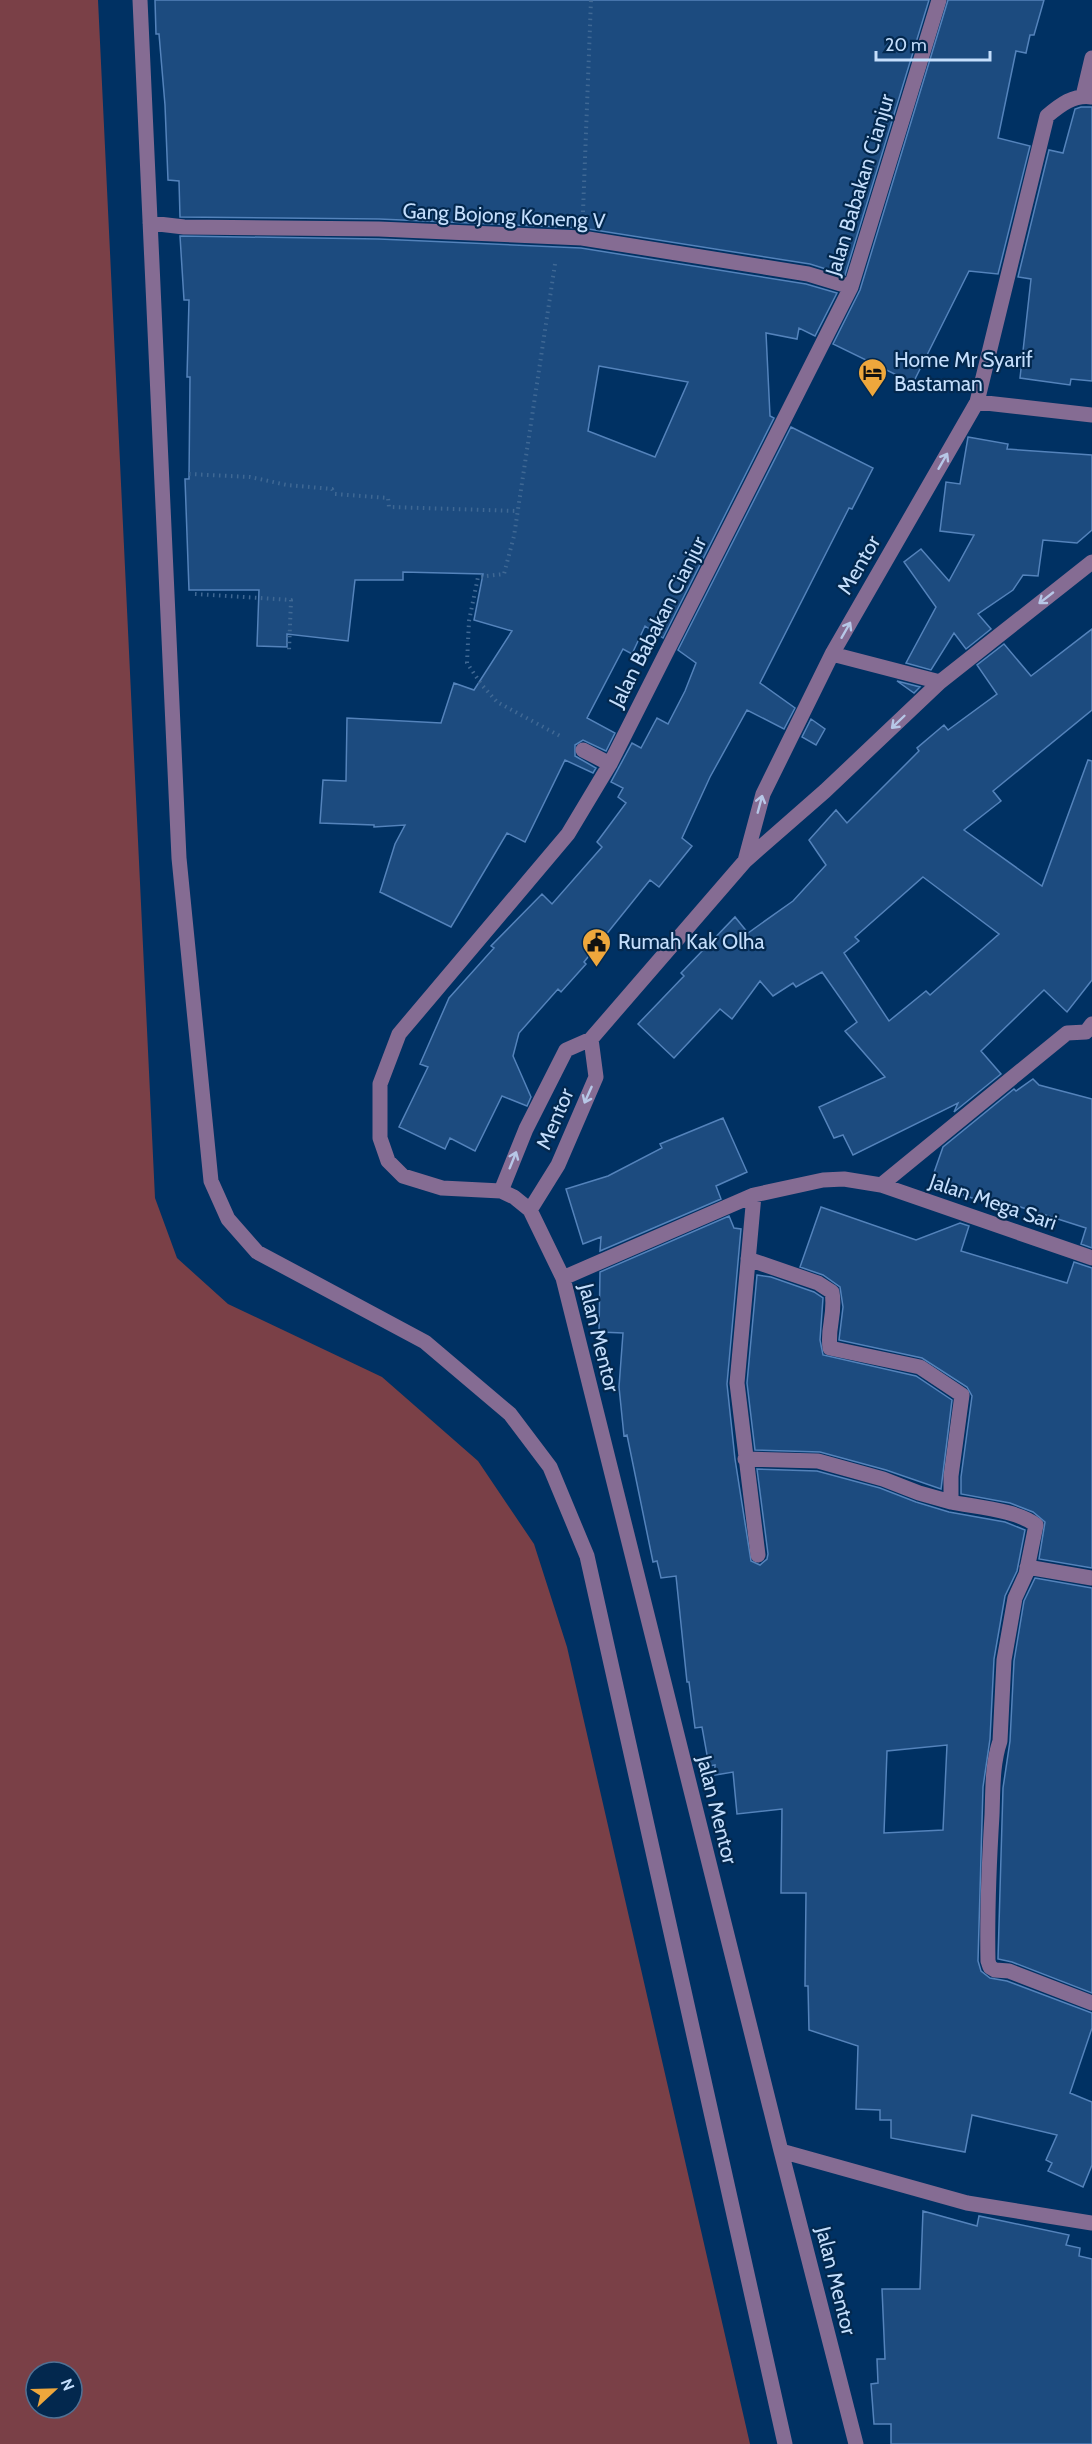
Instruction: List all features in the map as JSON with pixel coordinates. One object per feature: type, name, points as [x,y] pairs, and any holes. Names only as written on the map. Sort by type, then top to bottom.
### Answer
[{"type":"street","points":[[140,0],[179,858],[211,1181],[228,1219],[257,1252],[425,1342],[510,1414],[550,1467],[587,1556],[785,2444]]},
{"type":"street","name":"Jalan Babakan Cianjur","points":[[507,1194],[442,1188],[403,1176],[388,1161],[380,1138],[380,1084],[399,1034],[568,834],[610,764],[851,287],[939,0]]},
{"type":"street","points":[[1088,97],[1092,58]]},
{"type":"street","name":"Mentor","points":[[745,861],[763,794],[832,654],[977,402],[1047,116],[1062,104],[1088,97]]},
{"type":"street","name":"Gang Bojong Koneng V","points":[[150,223],[184,227],[379,230],[582,238],[808,274],[851,287]]},
{"type":"street","points":[[977,402],[1092,415]]},
{"type":"street","name":"Mentor","points":[[507,1194],[526,1129],[566,1050],[591,1039],[745,861],[825,792],[940,682],[1092,562]]},
{"type":"street","points":[[832,654],[940,682]]},
{"type":"street","points":[[583,750],[610,764]]},
{"type":"street","points":[[880,1185],[1067,1033],[1090,1030]]},
{"type":"street","name":"Mentor","points":[[531,1210],[558,1165],[596,1077],[591,1039]]},
{"type":"street","name":"Jalan Mega Sari","points":[[563,1278],[754,1195],[823,1180],[844,1179],[880,1185],[1092,1258]]},
{"type":"street","name":"Jalan Mentor","points":[[507,1194],[531,1210],[563,1278],[856,2444]]},
{"type":"street","points":[[754,1195],[737,1383],[758,1555]]},
{"type":"street","points":[[748,1259],[818,1283],[832,1292],[835,1310],[828,1332],[830,1348],[920,1367],[962,1395],[951,1476],[951,1502]]},
{"type":"street","points":[[746,1459],[818,1461],[883,1479],[951,1502],[1029,1520],[1036,1525],[1027,1567],[1015,1598],[1004,1660],[989,1859],[988,1961],[990,1967],[995,1970],[1009,1971],[1092,2003]]},
{"type":"street","points":[[1027,1567],[1092,1578]]},
{"type":"street","points":[[781,2151],[967,2203],[1092,2223]]},
{"type":"path","points":[[582,238],[591,0]]},
{"type":"path","points":[[559,237],[514,536],[504,574],[478,578],[469,621],[467,663],[497,702],[583,750]]},
{"type":"path","points":[[161,473],[250,477],[286,485],[332,489],[335,494],[388,498],[390,507],[518,511]]},
{"type":"path","points":[[167,593],[291,600],[289,651]]},
{"type":"shaded area","points":[[0,0],[98,0],[155,1198],[177,1258],[228,1304],[382,1377],[478,1461],[534,1544],[567,1647],[750,2444],[0,2444]]},
{"type":"building","points":[[155,0],[929,0],[845,275],[810,264],[582,228],[379,219],[180,217],[179,181],[168,180],[165,105],[159,34],[156,34]]},
{"type":"building","points":[[948,0],[1044,0],[1034,35],[1030,35],[1026,53],[1016,51],[998,138],[1030,146],[998,274],[969,271],[913,383],[833,344],[860,290]]},
{"type":"building","points":[[1092,107],[1092,381],[1071,379],[1070,385],[1020,378],[1031,279],[1018,277],[1049,150],[1063,153],[1075,109]]},
{"type":"building","points":[[180,236],[379,239],[581,248],[806,284],[837,293],[815,336],[799,328],[797,339],[766,333],[770,416],[774,418],[663,638],[645,626],[632,654],[623,649],[587,718],[615,733],[606,751],[583,740],[575,745],[575,756],[596,768],[593,773],[565,760],[525,842],[507,833],[451,927],[380,892],[395,844],[405,825],[374,827],[374,825],[320,823],[323,780],[346,781],[347,718],[441,723],[454,683],[474,690],[512,631],[474,620],[483,574],[403,572],[403,580],[355,580],[348,641],[287,634],[287,647],[257,646],[259,590],[189,590],[185,479],[189,479],[190,377],[187,377],[189,300],[184,300]],"holes":[[[599,366],[688,382],[655,457],[588,431]]]},
{"type":"building","points":[[791,427],[873,468],[852,509],[849,508],[760,683],[795,708],[784,729],[747,710],[710,777],[682,838],[692,846],[659,887],[650,880],[584,962],[586,964],[561,992],[558,989],[519,1033],[513,1056],[531,1097],[527,1106],[502,1096],[475,1151],[450,1138],[445,1149],[399,1127],[428,1067],[420,1064],[449,998],[494,948],[491,946],[542,894],[552,904],[602,847],[597,842],[626,803],[618,797],[623,788],[611,782],[632,743],[641,748],[657,718],[668,724],[685,691],[696,663],[678,650]]},
{"type":"building","points":[[968,437],[1008,444],[1007,449],[1092,455],[1092,530],[1077,543],[1043,540],[1038,576],[1023,575],[1013,590],[978,614],[991,629],[966,649],[954,633],[931,670],[906,663],[936,607],[904,562],[921,549],[949,581],[974,535],[940,531],[946,482],[960,484]]},
{"type":"building","points":[[1092,629],[1092,710],[993,791],[1001,801],[964,830],[1042,886],[1088,760],[1092,761],[1092,980],[1067,1012],[1044,990],[981,1051],[1001,1074],[954,1112],[958,1103],[853,1155],[843,1135],[834,1138],[819,1107],[885,1077],[845,1031],[857,1022],[822,972],[796,987],[793,983],[773,996],[760,981],[732,1019],[720,1009],[674,1058],[638,1024],[684,976],[681,973],[735,917],[748,933],[793,901],[826,865],[809,840],[836,810],[847,823],[919,751],[917,748],[944,725],[948,730],[997,694],[977,665],[1004,644],[1031,676]],"holes":[[[923,877],[999,934],[930,995],[926,991],[889,1021],[844,953],[859,941],[855,937]]]},
{"type":"building","points":[[897,681],[920,687],[914,693]]},
{"type":"building","points":[[811,719],[825,729],[816,745],[802,737]]},
{"type":"building","points":[[1033,1079],[1039,1085],[1092,1099],[1092,1248],[1081,1244],[1086,1228],[1011,1204],[979,1195],[978,1200],[930,1184],[943,1147],[1014,1089],[1016,1091]]},
{"type":"building","points":[[723,1118],[747,1172],[716,1186],[721,1199],[600,1251],[601,1237],[583,1244],[566,1189],[608,1176],[662,1148],[660,1144]]},
{"type":"building","points":[[821,1207],[916,1240],[960,1223],[969,1226],[961,1251],[1067,1283],[1074,1262],[1092,1268],[1092,1568],[1039,1559],[1045,1522],[1033,1512],[1010,1503],[961,1494],[961,1477],[972,1396],[967,1387],[922,1358],[839,1340],[843,1307],[840,1287],[823,1275],[800,1267]]},
{"type":"building","points":[[729,1216],[734,1228],[741,1229],[727,1384],[735,1459],[751,1561],[760,1565],[767,1559],[768,1554],[757,1469],[817,1471],[880,1488],[949,1512],[1005,1522],[1025,1530],[1017,1571],[1005,1596],[994,1659],[990,1739],[983,1787],[978,1961],[981,1971],[990,1978],[1007,1981],[1092,2013],[1092,2028],[1070,2093],[1092,2102],[1092,2165],[1083,2187],[1048,2171],[1052,2163],[1046,2160],[1057,2135],[972,2115],[965,2152],[891,2138],[891,2120],[880,2120],[880,2110],[856,2109],[858,2046],[809,2030],[808,1986],[805,1986],[806,1893],[781,1893],[782,1809],[737,1814],[733,1772],[715,1775],[715,1765],[709,1766],[702,1727],[695,1728],[689,1682],[687,1682],[676,1576],[661,1578],[657,1561],[653,1562],[627,1435],[624,1436],[619,1387],[623,1333],[599,1332],[600,1272]],"holes":[[[947,1745],[943,1830],[884,1833],[887,1751]]]},
{"type":"building","points":[[757,1275],[771,1277],[814,1292],[823,1298],[820,1340],[823,1355],[916,1376],[952,1400],[941,1489],[886,1470],[820,1452],[755,1450],[747,1383]]},
{"type":"building","points":[[1035,1578],[1092,1588],[1092,1993],[1012,1962],[998,1959],[1003,1788],[1010,1741],[1014,1661],[1024,1601]]},
{"type":"building","points":[[923,2211],[977,2226],[979,2216],[1069,2235],[1066,2245],[1080,2248],[1079,2256],[1092,2259],[1092,2444],[891,2444],[891,2424],[874,2424],[871,2384],[878,2383],[877,2359],[885,2359],[882,2289],[920,2289]]},
{"type":"place","name":"Home Mr Syarif Bastaman","points":[[873,398]]},
{"type":"place","name":"Rumah Kak Olha","points":[[597,968]]}]
